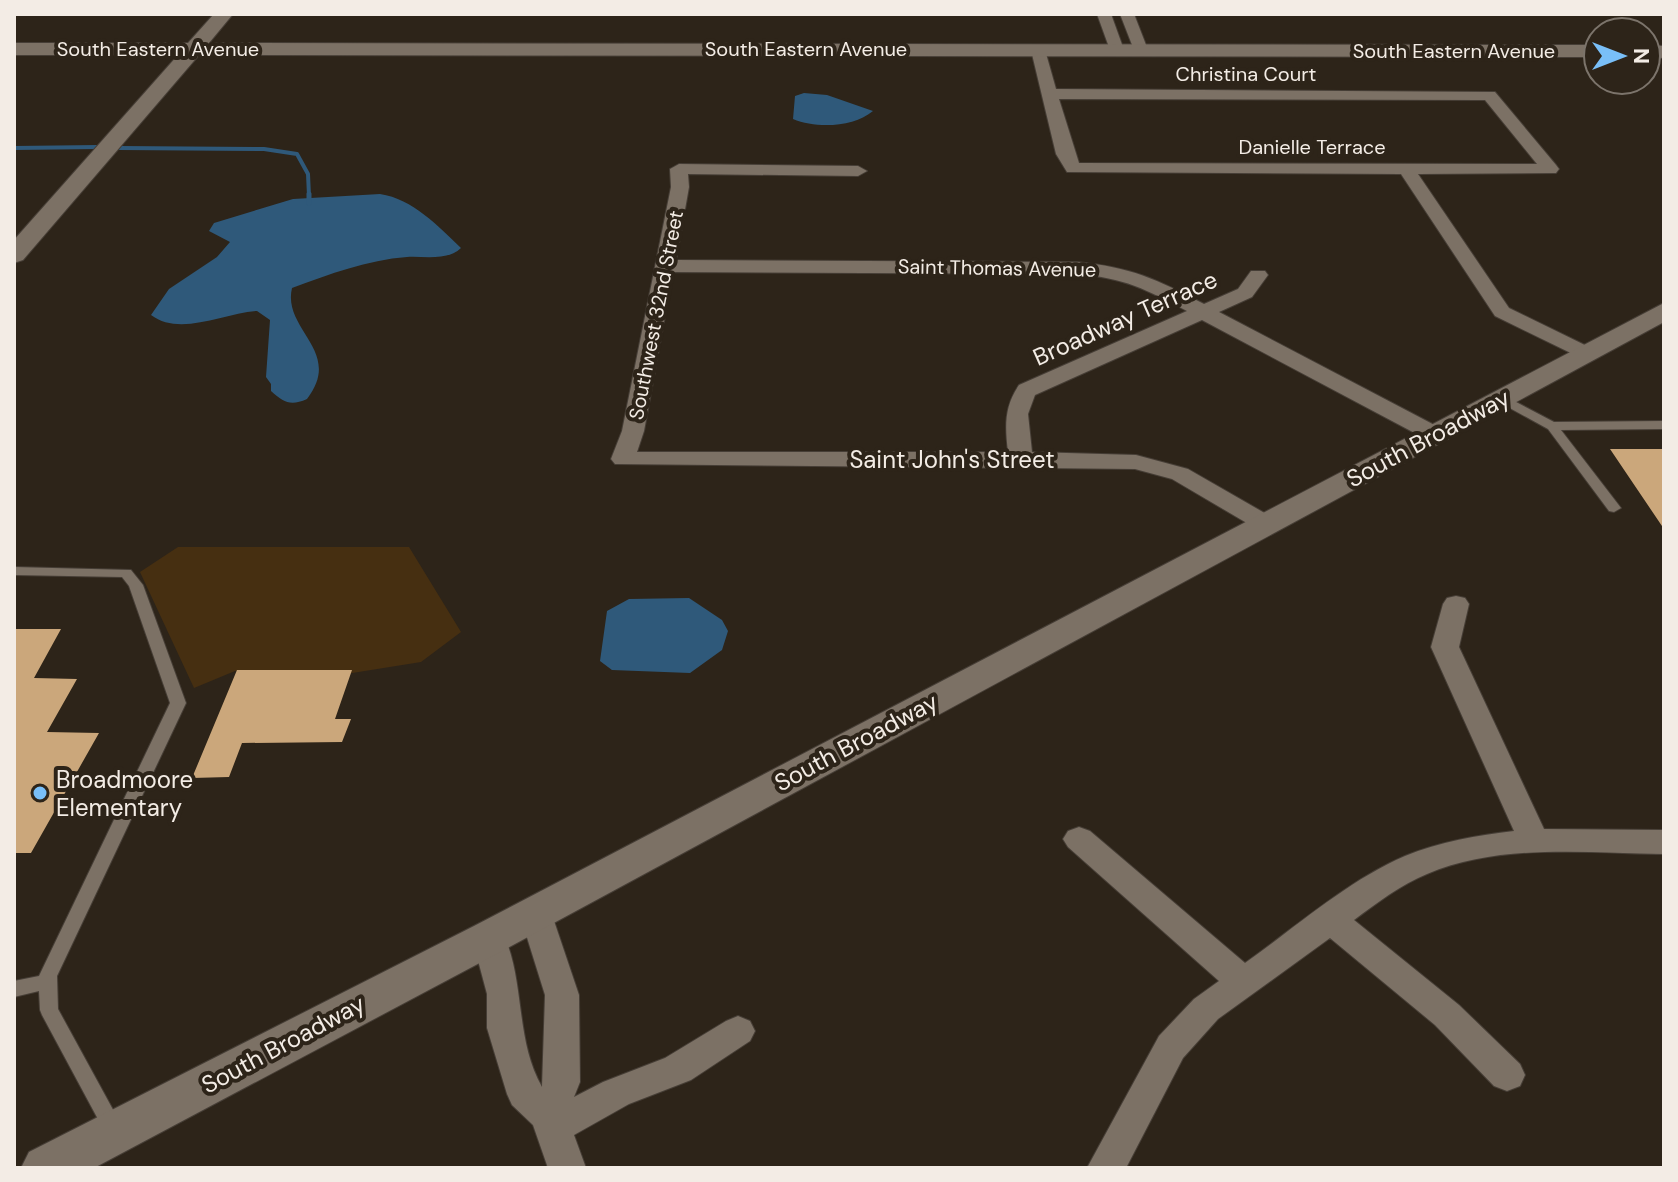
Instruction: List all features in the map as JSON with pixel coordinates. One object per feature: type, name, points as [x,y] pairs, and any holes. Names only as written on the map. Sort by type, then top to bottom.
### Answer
[{"type":"street","points":[[14,255],[224,14]]},
{"type":"street","points":[[1106,20],[1117,50]]},
{"type":"street","points":[[1129,20],[1141,50]]},
{"type":"street","name":"South Eastern Avenue","points":[[14,49],[1582,51]]},
{"type":"street","points":[[1038,50],[1050,94]]},
{"type":"street","name":"Christina Court","points":[[1050,94],[1489,95],[1550,169]]},
{"type":"street","name":"Danielle Terrace","points":[[1050,94],[1065,154],[1073,168],[1550,169]]},
{"type":"street","name":"Southwest 32nd Street","points":[[623,459],[633,431],[680,187],[679,169],[858,171]]},
{"type":"street","points":[[1407,170],[1502,312],[1586,353]]},
{"type":"street","name":"Saint Thomas Avenue","points":[[664,266],[1098,269],[1141,279],[1434,434]]},
{"type":"street","name":"Broadway Terrace","points":[[1021,459],[1017,409],[1020,398],[1027,390],[1245,293],[1258,275]]},
{"type":"street","name":"South Broadway","points":[[46,1168],[489,938],[1664,311]]},
{"type":"street","name":"Saint John's Street","points":[[623,459],[1136,462],[1160,466],[1203,485],[1266,524]]},
{"type":"street","points":[[1456,604],[1445,647],[1534,841]]},
{"type":"street","points":[[1079,839],[1219,963],[1245,981]]},
{"type":"street","points":[[1106,1168],[1171,1047],[1206,1009],[1374,888],[1416,865],[1477,847],[1534,841],[1664,842]]},
{"type":"street","points":[[535,912],[562,995],[562,1082],[550,1121]]},
{"type":"street","points":[[1330,919],[1447,1015],[1507,1075]]},
{"type":"street","points":[[489,938],[504,994],[504,1028],[525,1094],[550,1121],[567,1168]]},
{"type":"street","points":[[550,1121],[678,1069],[738,1031]]},
{"type":"lane","points":[[1106,20],[1129,20]]},
{"type":"lane","points":[[1501,398],[1552,426],[1614,508]]},
{"type":"lane","points":[[1552,426],[1664,425]]},
{"type":"lane","points":[[14,571],[126,573],[136,585],[178,703],[48,976],[49,1010],[115,1132]]},
{"type":"lane","points":[[14,989],[48,982]]},
{"type":"shaded area","points":[[178,547],[409,547],[461,632],[421,662],[346,674],[235,671],[194,688],[140,572]]},
{"type":"water","points":[[804,93],[827,95],[873,111],[856,120],[835,125],[803,122],[793,119],[795,96]]},
{"type":"water","points":[[380,194],[414,207],[461,248],[443,256],[407,257],[363,264],[292,288],[291,303],[295,316],[316,354],[319,367],[317,382],[307,399],[288,402],[271,391],[266,377],[270,320],[257,311],[189,324],[175,324],[151,315],[169,289],[217,257],[230,242],[209,231],[214,223],[293,199]]},
{"type":"water","points":[[689,598],[722,620],[728,631],[722,650],[690,673],[612,670],[600,661],[607,611],[629,599]]},
{"type":"building","points":[[1610,449],[1664,449],[1664,529]]},
{"type":"building","name":"Broadmoore Elementary","points":[[14,629],[61,629],[34,678],[77,679],[47,732],[99,733],[31,853],[14,853]]},
{"type":"building","points":[[237,670],[352,670],[335,719],[351,719],[342,742],[242,743],[229,777],[192,778]]},
{"type":"waterway","points":[[14,148],[98,147]]},
{"type":"waterway","points":[[119,148],[264,149],[297,154],[308,174],[309,196]]},
{"type":"waterway","points":[[309,196],[309,203]]},
{"type":"place","name":"Broadmoore Elementary","points":[[40,793]]}]
